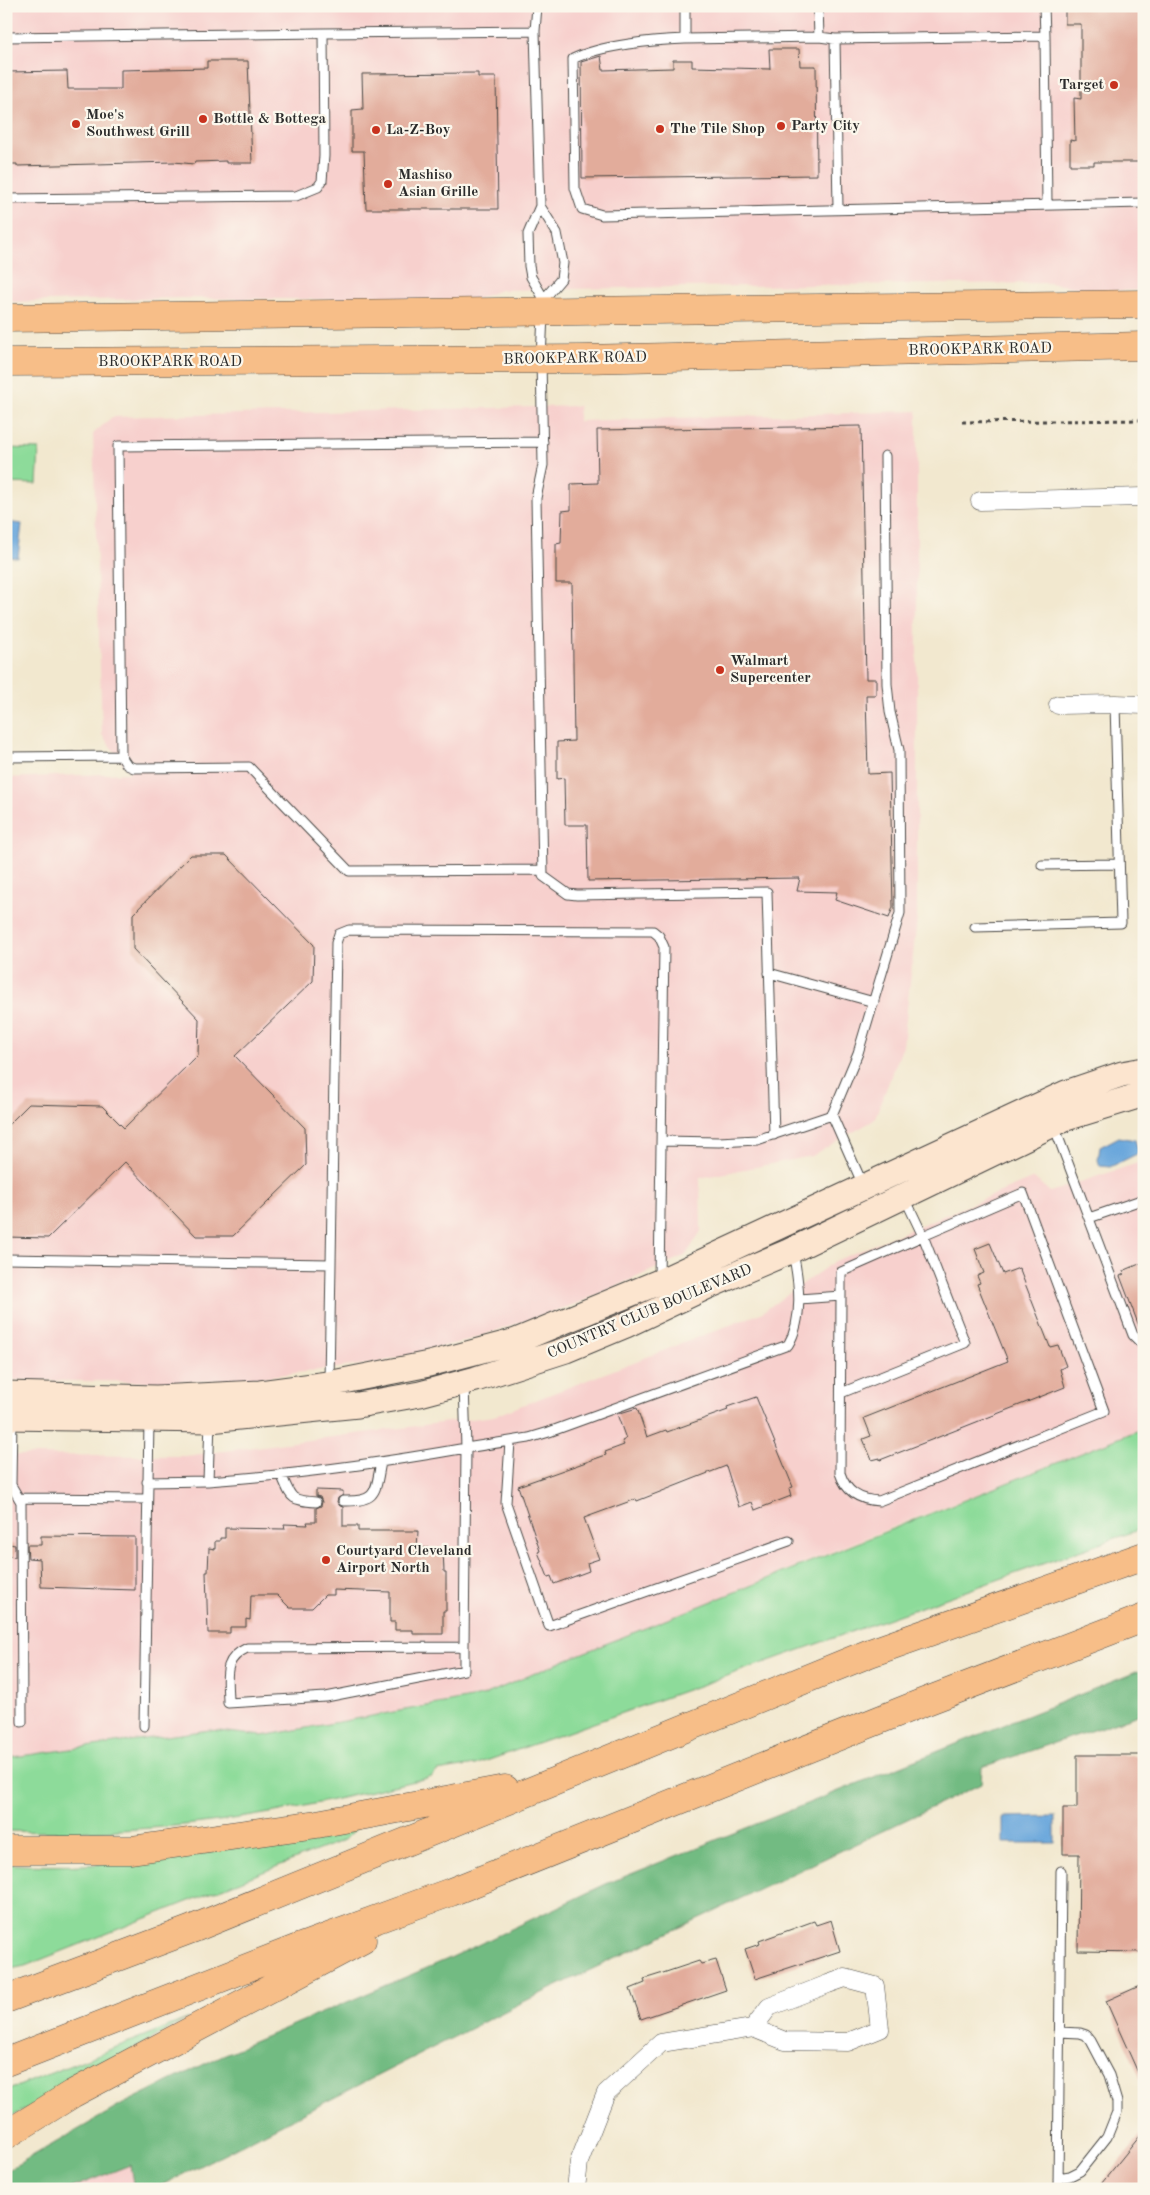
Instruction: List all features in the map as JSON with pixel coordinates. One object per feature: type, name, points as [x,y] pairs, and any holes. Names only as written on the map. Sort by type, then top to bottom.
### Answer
[{"type":"main road","points":[[6,318],[544,306],[1144,304]]},
{"type":"main road","name":"BROOKPARK ROAD","points":[[6,362],[541,360],[1144,346]]},
{"type":"main road","points":[[6,1999],[192,1930],[870,1653],[1144,1556]]},
{"type":"main road","points":[[6,2062],[288,1952],[451,1892],[919,1704],[1144,1618]]},
{"type":"main road","points":[[6,1850],[130,1850],[317,1824],[563,1778]]},
{"type":"main road","points":[[6,2135],[72,2094],[451,1892]]},
{"type":"street","points":[[980,501],[1144,497]]},
{"type":"street","points":[[1058,705],[1144,705]]},
{"type":"street","name":"COUNTRY CLUB BOULEVARD","points":[[1049,1113],[1066,1093],[1122,1074],[1144,1070]]},
{"type":"street","name":"COUNTRY CLUB BOULEVARD","points":[[8,1410],[148,1420],[210,1408],[260,1393],[328,1384],[429,1364],[516,1341],[870,1198],[1049,1113],[1105,1104],[1144,1094]]},
{"type":"street","name":"COUNTRY CLUB BOULEVARD","points":[[8,1410],[156,1398],[210,1408],[358,1405],[420,1394],[566,1350],[793,1250],[870,1198]]},
{"type":"street","points":[[576,2189],[579,2162],[606,2094],[661,2043],[753,2028],[785,2041],[848,2042],[880,2029],[875,1986],[846,1978],[828,1984],[768,2007],[753,2028]]},
{"type":"lane","points":[[536,6],[540,206],[528,234],[531,277],[544,306],[541,360],[543,465],[536,498],[544,876],[556,887],[568,894],[578,896],[767,892],[774,1135]]},
{"type":"lane","points":[[685,6],[685,39]]},
{"type":"lane","points":[[818,6],[819,38]]},
{"type":"lane","points":[[1044,6],[1047,204]]},
{"type":"lane","points":[[6,37],[535,31]]},
{"type":"lane","points":[[6,199],[296,196],[310,192],[318,187],[322,181],[324,156],[323,33]]},
{"type":"lane","points":[[1045,36],[685,39],[582,54],[573,59],[575,188],[582,209],[602,215],[838,208],[1144,203]]},
{"type":"lane","points":[[835,39],[838,208]]},
{"type":"lane","points":[[540,206],[557,233],[563,265],[561,279],[544,306]]},
{"type":"lane","points":[[543,442],[118,446],[120,756],[128,765],[134,768],[249,767],[349,871],[543,870]]},
{"type":"lane","points":[[870,1198],[832,1115],[858,1052],[900,913],[899,750],[890,712],[887,684],[885,456]]},
{"type":"lane","points":[[976,927],[1121,923],[1115,704]]},
{"type":"lane","points":[[6,757],[120,756]]},
{"type":"lane","points":[[1042,865],[1119,864]]},
{"type":"lane","points":[[328,1384],[336,943],[339,934],[349,930],[653,931],[659,936],[664,947],[659,1282]]},
{"type":"lane","points":[[769,973],[874,1002]]},
{"type":"lane","points":[[1049,1113],[1133,1335],[1144,1346]]},
{"type":"lane","points":[[661,1141],[719,1142],[757,1140],[832,1115]]},
{"type":"lane","points":[[841,1393],[965,1343],[923,1236],[899,1184]]},
{"type":"lane","points":[[1023,1193],[1104,1411],[879,1501],[870,1500],[850,1492],[842,1482],[840,1473],[841,1272],[923,1236],[1023,1193]]},
{"type":"lane","points":[[1088,1218],[1144,1199]]},
{"type":"lane","points":[[147,1482],[208,1481],[381,1462],[510,1442],[549,1432],[788,1345],[793,1337],[799,1299],[799,1281],[793,1250]]},
{"type":"lane","points":[[6,1259],[331,1264]]},
{"type":"lane","points":[[799,1299],[840,1296]]},
{"type":"lane","points":[[464,1382],[466,1448],[464,1670],[326,1697],[228,1703],[228,1665],[232,1656],[247,1648],[464,1647]]},
{"type":"lane","points":[[208,1481],[210,1408]]},
{"type":"lane","points":[[8,1410],[9,1485],[21,1502],[22,1722]]},
{"type":"lane","points":[[144,1726],[148,1420]]},
{"type":"lane","points":[[510,1442],[506,1503],[549,1626],[788,1540]]},
{"type":"lane","points":[[343,1501],[366,1500],[372,1495],[381,1462]]},
{"type":"lane","points":[[281,1474],[292,1498],[297,1501],[316,1502]]},
{"type":"lane","points":[[19,1498],[147,1499]]},
{"type":"lane","points":[[1058,2189],[1061,1870]]},
{"type":"lane","points":[[1058,2178],[1070,2176],[1080,2171],[1107,2137],[1117,2112],[1117,2102],[1108,2075],[1091,2041],[1086,2035],[1080,2033],[1060,2032]]},
{"type":"path","points":[[962,422],[1144,420]]},
{"type":"shaded area","points":[[6,6],[1144,6],[1144,290],[1098,291],[1049,283],[815,285],[500,290],[472,301],[180,298],[6,302]]},
{"type":"shaded area","points":[[579,406],[578,421],[917,411],[917,919],[903,1046],[874,1120],[812,1156],[700,1178],[701,1231],[686,1255],[581,1302],[472,1339],[377,1363],[238,1380],[163,1382],[6,1380],[6,778],[130,773],[102,735],[93,434],[112,417]]},
{"type":"shaded area","points":[[1144,1161],[1144,1428],[865,1538],[482,1696],[262,1736],[210,1730],[6,1758],[6,1455],[186,1456],[494,1416],[761,1313],[835,1261],[1034,1178],[1050,1192]]},
{"type":"shaded area","points":[[130,2164],[134,2189],[68,2189]]},
{"type":"green space","points":[[6,448],[39,449],[37,484],[6,483]]},
{"type":"green space","points":[[1144,1428],[1144,1528],[475,1765],[437,1771],[432,1777],[320,1803],[253,1816],[130,1830],[6,1831],[6,1758],[210,1730],[262,1736],[482,1696],[563,1661]]},
{"type":"green space","points":[[1144,1669],[1144,1713],[982,1767],[981,1784],[519,2004],[154,2189],[134,2189],[130,2165],[68,2189],[6,2189],[6,2171],[123,2104],[223,2055],[448,1959],[606,1884]]},
{"type":"green space","points":[[358,1827],[344,1840],[25,1966],[6,1970],[6,1864],[50,1866],[139,1861],[183,1856]]},
{"type":"green space","points":[[189,2018],[6,2120],[6,2091]]},
{"type":"water","points":[[6,522],[22,524],[18,558],[6,557]]},
{"type":"water","points":[[1119,1137],[1135,1140],[1139,1153],[1110,1167],[1100,1166],[1098,1160],[1100,1147]]},
{"type":"water","points":[[1055,1816],[1055,1843],[1003,1843],[1003,1817]]},
{"type":"building","name":"Target","points":[[1065,6],[1144,6],[1144,162],[1094,162],[1094,165],[1070,165],[1070,140],[1075,141],[1074,98],[1081,99],[1081,24],[1065,24]]},
{"type":"building","points":[[769,49],[799,49],[800,66],[816,66],[817,175],[582,178],[581,62],[601,56],[603,70],[673,68],[673,60],[692,60],[692,67],[770,69]]},
{"type":"building","points":[[207,61],[248,61],[252,163],[226,163],[226,161],[195,162],[194,164],[174,162],[17,166],[17,164],[6,164],[6,72],[67,71],[68,89],[121,89],[121,70],[207,68]]},
{"type":"building","points":[[478,73],[478,77],[496,77],[498,209],[366,209],[364,151],[352,151],[352,110],[363,109],[362,74]]},
{"type":"building","name":"Walmart Supercenter","points":[[861,426],[866,679],[876,679],[876,695],[866,695],[868,774],[890,773],[893,907],[889,918],[835,900],[837,892],[797,891],[800,878],[588,881],[587,825],[565,825],[564,778],[557,779],[557,742],[574,741],[572,583],[556,583],[556,544],[561,543],[562,511],[571,510],[571,484],[598,483],[597,430]]},
{"type":"building","points":[[191,855],[226,855],[314,945],[313,981],[235,1056],[305,1128],[306,1165],[233,1236],[196,1236],[125,1162],[48,1238],[6,1237],[6,1127],[29,1104],[102,1106],[124,1128],[198,1055],[199,1019],[133,949],[133,914]]},
{"type":"building","points":[[990,1243],[1003,1274],[1019,1268],[1050,1347],[1058,1345],[1066,1366],[1060,1369],[1065,1387],[880,1460],[880,1458],[872,1460],[863,1439],[871,1436],[864,1418],[1008,1361],[977,1284],[980,1283],[977,1276],[984,1273],[975,1249]]},
{"type":"building","points":[[1144,1262],[1144,1334],[1142,1334],[1120,1276],[1124,1274],[1123,1271]]},
{"type":"building","points":[[756,1397],[793,1487],[789,1488],[791,1496],[755,1510],[752,1502],[739,1507],[726,1466],[637,1501],[636,1499],[584,1518],[599,1559],[587,1563],[589,1571],[554,1584],[551,1576],[548,1577],[538,1552],[540,1551],[518,1486],[606,1455],[605,1452],[624,1445],[622,1441],[626,1439],[617,1414],[637,1408],[647,1437],[666,1430],[667,1432],[728,1410],[727,1407]]},
{"type":"building","name":"Courtyard Cleveland Airport North","points":[[316,1490],[343,1491],[343,1495],[338,1498],[337,1502],[343,1507],[343,1526],[358,1526],[358,1531],[418,1531],[417,1548],[443,1548],[444,1572],[446,1572],[446,1611],[443,1611],[443,1634],[413,1634],[413,1630],[395,1630],[395,1622],[390,1622],[390,1592],[334,1590],[334,1595],[325,1595],[312,1608],[290,1608],[277,1595],[251,1595],[250,1620],[246,1619],[246,1627],[230,1627],[230,1633],[208,1633],[206,1572],[208,1572],[209,1548],[215,1549],[215,1541],[225,1538],[225,1528],[285,1529],[284,1524],[308,1525],[307,1522],[316,1522],[316,1508],[321,1506],[322,1502],[320,1497],[316,1496]]},
{"type":"building","points":[[41,1536],[135,1537],[135,1590],[41,1587],[40,1559],[28,1558],[27,1545],[41,1545]]},
{"type":"building","points":[[9,1544],[15,1545],[15,1557],[8,1556]]},
{"type":"building","points":[[1077,1755],[1144,1755],[1144,1952],[1078,1951],[1079,1854],[1063,1854],[1063,1808],[1077,1808]]},
{"type":"building","points":[[831,1920],[840,1951],[755,1979],[745,1949],[760,1944],[759,1941],[814,1921],[816,1925]]},
{"type":"building","points":[[716,1960],[726,1990],[641,2019],[630,1989],[645,1983],[644,1979],[699,1961],[701,1964]]},
{"type":"building","points":[[1144,1984],[1144,2086],[1106,2001]]},
{"type":"building","points":[[1144,2131],[1144,2189],[1097,2189]]},
{"type":"place","name":"Target","points":[[1114,85]]},
{"type":"place","name":"Bottle & Bottega","points":[[203,119]]},
{"type":"place","name":"Moe's Southwest Grill","points":[[76,124]]},
{"type":"place","name":"Party City","points":[[781,126]]},
{"type":"place","name":"The Tile Shop","points":[[660,129]]},
{"type":"place","name":"La-Z-Boy","points":[[376,130]]},
{"type":"place","name":"Mashiso Asian Grille","points":[[388,184]]},
{"type":"place","name":"Walmart Supercenter","points":[[720,670]]},
{"type":"place","name":"Courtyard Cleveland Airport North","points":[[326,1560]]}]
